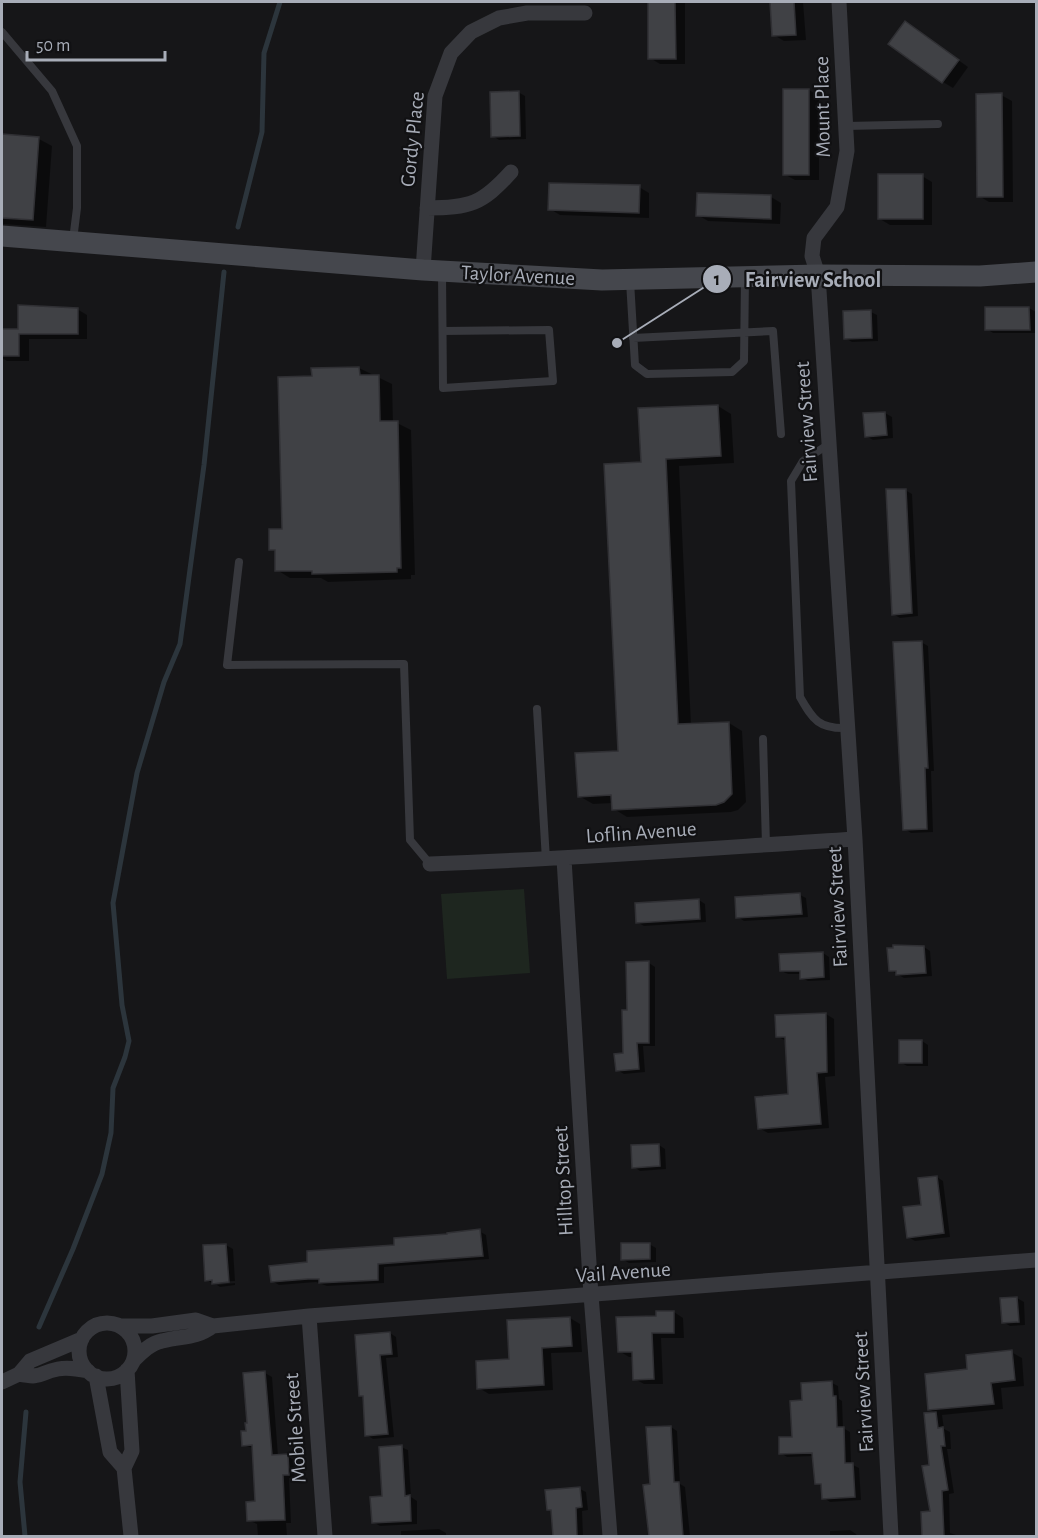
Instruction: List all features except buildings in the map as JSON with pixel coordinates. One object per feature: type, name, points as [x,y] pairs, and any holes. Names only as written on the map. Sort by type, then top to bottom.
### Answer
[{"type":"street","name":"Mount Place","points":[[818,275],[812,256],[814,238],[837,207],[847,152],[839,2]]},
{"type":"street","name":"Gordy Place","points":[[433,271],[427,208],[435,96],[450,53],[471,32],[499,18],[527,13],[585,13]]},
{"type":"street","points":[[427,208],[453,208],[477,202],[496,189],[511,172]]},
{"type":"street","name":"Taylor Avenue","points":[[2,236],[433,271],[602,280],[818,275],[980,276],[1036,272]]},
{"type":"street","name":"Fairview Street","points":[[818,275],[855,839],[891,1536]]},
{"type":"street","name":"Loflin Avenue","points":[[430,864],[564,859],[622,853],[855,839]]},
{"type":"street","name":"Hilltop Street","points":[[564,859],[591,1295],[610,1536]]},
{"type":"street","name":"Vail Avenue","points":[[121,1326],[136,1327],[196,1320],[213,1326],[309,1316],[878,1274],[1036,1260]]},
{"type":"street","name":"Mobile Street","points":[[309,1316],[326,1536]]},
{"type":"street","points":[[124,1468],[110,1452],[92,1374],[80,1356],[79,1347],[82,1339],[94,1326],[102,1323],[121,1326],[134,1340],[135,1350],[130,1365],[132,1452],[124,1468],[131,1536]]},
{"type":"street","name":"Vail Avenue","points":[[130,1365],[145,1349],[160,1341],[199,1336],[213,1326]]},
{"type":"street","points":[[2,1382],[19,1374],[30,1361],[82,1339]]},
{"type":"street","points":[[19,1374],[35,1378],[65,1368],[113,1378],[130,1365]]},
{"type":"lane","points":[[2,32],[52,90],[77,146],[77,208],[73,242]]},
{"type":"lane","points":[[846,126],[938,124]]},
{"type":"lane","points":[[433,271],[443,331],[443,388],[553,381],[549,330],[443,331]]},
{"type":"lane","points":[[630,279],[635,365],[647,374],[732,372],[744,361],[745,277]]},
{"type":"lane","points":[[633,338],[773,331],[781,434]]},
{"type":"lane","points":[[829,444],[803,462],[791,481],[800,697],[812,718],[829,729],[847,728]]},
{"type":"lane","points":[[239,562],[227,664],[404,664],[410,840],[430,864]]},
{"type":"lane","points":[[537,709],[546,860]]},
{"type":"lane","points":[[763,739],[766,845]]},
{"type":"shaded area","points":[[524,889],[530,973],[447,979],[441,894]]},
{"type":"waterway","points":[[238,227],[262,132],[264,53],[280,2]]},
{"type":"waterway","points":[[39,1327],[102,1174],[111,1133],[113,1088],[129,1041],[122,1005],[113,903],[137,773],[164,682],[180,644],[204,465],[224,272]]},
{"type":"waterway","points":[[25,1536],[20,1482],[26,1412]]},
{"type":"place","name":"Fairview School","points":[[617,343]]}]
